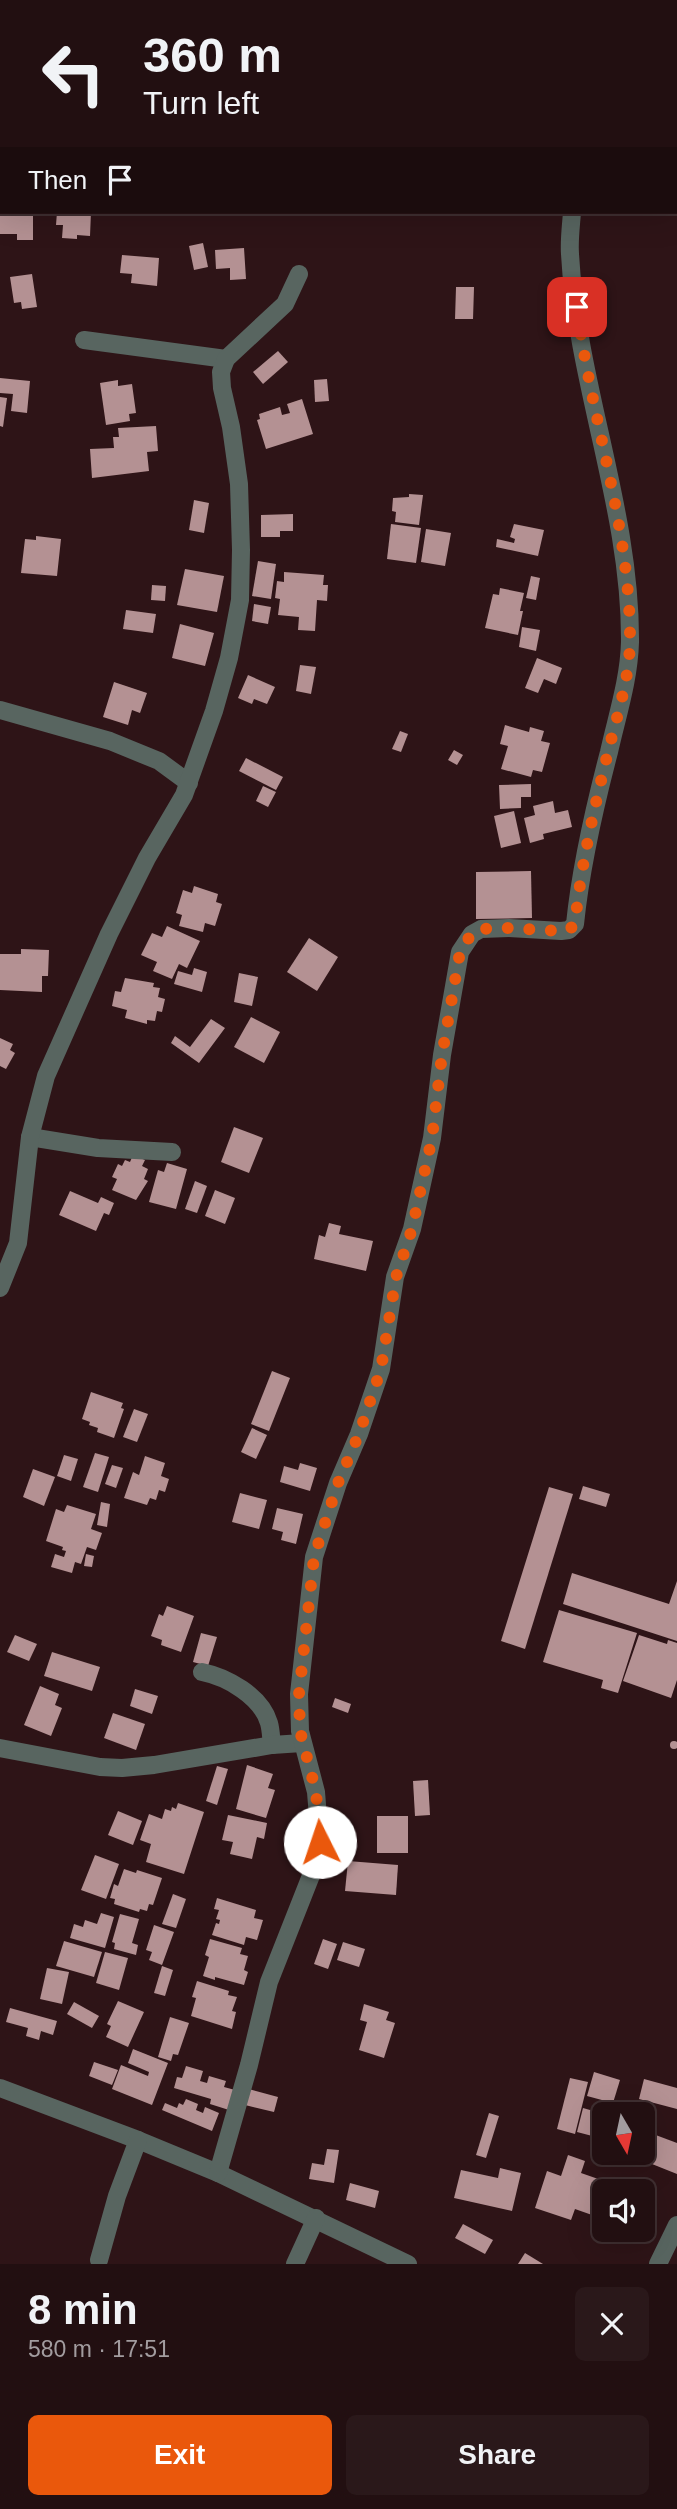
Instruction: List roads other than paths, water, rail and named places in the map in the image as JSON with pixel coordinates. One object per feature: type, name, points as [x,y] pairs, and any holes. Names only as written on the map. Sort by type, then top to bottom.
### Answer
[{"type":"street","points":[[218,2173],[269,1982],[312,1873],[320,1842],[316,1792],[302,1743],[299,1694],[314,1557],[338,1483],[359,1434],[381,1369],[396,1277],[412,1229],[432,1138],[442,1055],[460,952],[472,933],[481,929],[561,931],[569,930],[575,924],[582,863],[624,691],[630,644],[627,590],[618,519],[580,334],[570,253],[572,214]]},
{"type":"street","points":[[0,1288],[18,1243],[30,1137],[46,1076],[109,934],[147,858],[184,795],[214,711],[229,658],[240,600],[239,484],[222,388],[222,372],[226,359],[285,304],[299,274]]},
{"type":"street","points":[[85,340],[226,359]]},
{"type":"street","points":[[0,710],[110,741],[159,761],[188,783]]},
{"type":"street","points":[[30,1137],[98,1148],[172,1152]]},
{"type":"street","points":[[202,1672],[221,1676],[254,1700],[269,1723],[272,1745]]},
{"type":"street","points":[[0,1748],[100,1767],[122,1768],[272,1745],[302,1743]]},
{"type":"street","points":[[0,2088],[218,2173],[408,2264]]},
{"type":"street","points":[[99,2260],[117,2196],[138,2140]]},
{"type":"street","points":[[295,2264],[316,2218]]},
{"type":"street","points":[[658,2264],[677,2225]]}]
